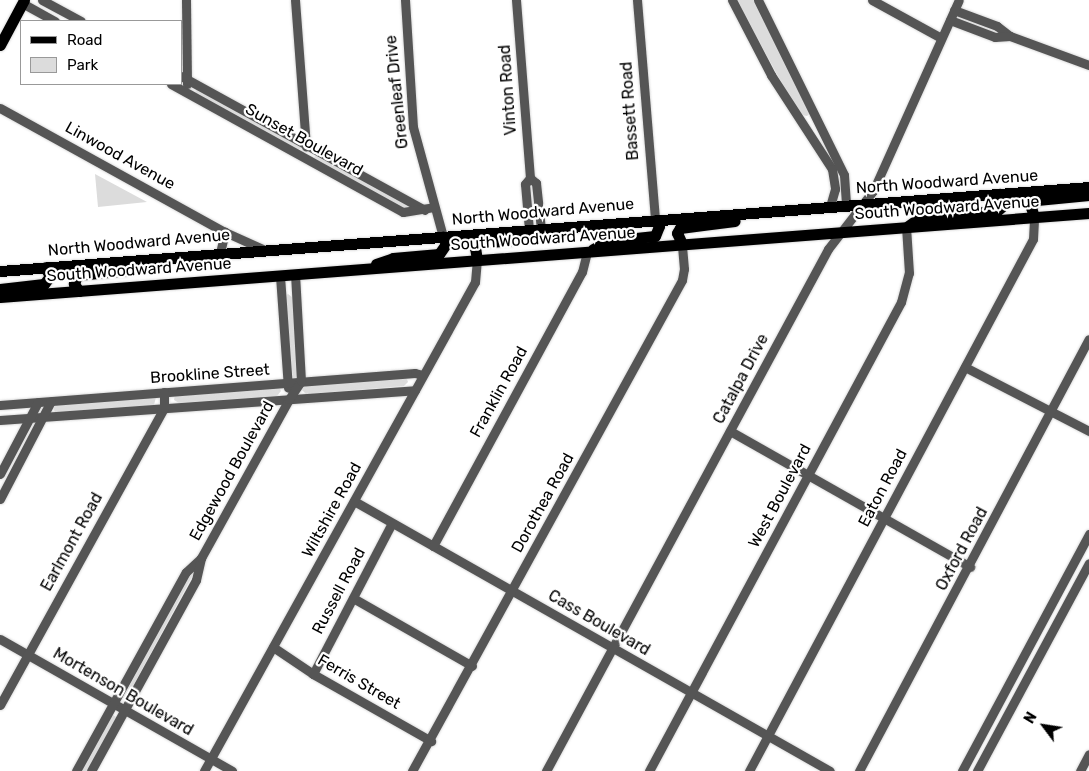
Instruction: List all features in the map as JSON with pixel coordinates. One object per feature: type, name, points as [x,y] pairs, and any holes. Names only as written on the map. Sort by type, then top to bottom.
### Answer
[{"type":"main road","points":[[0,45],[23,2]]},
{"type":"main road","name":"North Woodward Avenue","points":[[0,271],[1089,187]]},
{"type":"main road","points":[[906,227],[921,217],[998,211],[1006,203],[1000,194]]},
{"type":"main road","points":[[1034,217],[1031,207],[1037,200],[1089,195]]},
{"type":"main road","points":[[682,244],[677,233],[684,226],[754,220],[783,211]]},
{"type":"main road","name":"South Woodward Avenue","points":[[0,297],[1089,213]]},
{"type":"main road","points":[[587,252],[608,241],[655,236],[659,226],[655,220]]},
{"type":"main road","points":[[476,260],[475,248],[479,244],[513,240],[529,230]]},
{"type":"main road","points":[[365,269],[393,258],[439,254],[446,244],[443,237]]},
{"type":"main road","points":[[79,291],[74,284],[77,275],[129,270],[144,261]]},
{"type":"main road","points":[[0,289],[44,284],[50,276],[45,267]]},
{"type":"street","points":[[42,0],[79,20]]},
{"type":"street","points":[[185,92],[186,0]]},
{"type":"street","points":[[295,0],[306,145],[305,159]]},
{"type":"street","name":"Greenleaf Drive","points":[[405,0],[413,127],[443,237]]},
{"type":"street","name":"Vinton Road","points":[[516,0],[530,178],[525,184],[529,230]]},
{"type":"street","name":"Bassett Road","points":[[637,0],[655,220]]},
{"type":"street","points":[[732,0],[762,60],[832,169],[834,189],[830,207]]},
{"type":"street","points":[[758,0],[844,175],[846,206]]},
{"type":"street","points":[[872,0],[941,38]]},
{"type":"street","name":"Catalpa Drive","points":[[546,771],[840,232],[873,191],[959,0]]},
{"type":"street","points":[[23,2],[53,20]]},
{"type":"street","points":[[954,10],[997,26],[1010,36],[1089,65]]},
{"type":"street","points":[[950,20],[995,37],[1010,36]]},
{"type":"street","name":"Sunset Boulevard","points":[[185,78],[425,210]]},
{"type":"street","name":"Sunset Boulevard","points":[[173,85],[403,212],[434,208]]},
{"type":"street","name":"Linwood Avenue","points":[[0,108],[225,232],[265,250]]},
{"type":"street","points":[[803,125],[816,117]]},
{"type":"street","name":"Vinton Road","points":[[530,178],[536,183],[541,229]]},
{"type":"street","name":"Eaton Road","points":[[749,771],[1033,239],[1034,217]]},
{"type":"street","name":"West Boulevard","points":[[649,771],[905,294],[909,273],[906,227]]},
{"type":"street","points":[[220,254],[225,232]]},
{"type":"street","name":"Dorothea Road","points":[[412,771],[431,741],[682,280],[684,270],[682,244]]},
{"type":"street","name":"Franklin Road","points":[[433,546],[582,272],[587,252]]},
{"type":"street","name":"Wiltshire Road","points":[[204,771],[475,282],[476,260]]},
{"type":"street","points":[[295,274],[301,382]]},
{"type":"street","name":"Edgewood Boulevard","points":[[280,276],[289,399]]},
{"type":"street","name":"Oxford Road","points":[[859,771],[970,567],[1089,339]]},
{"type":"street","points":[[965,367],[1089,431]]},
{"type":"street","name":"Brookline Street","points":[[0,405],[415,373],[422,376]]},
{"type":"street","name":"Edgewood Boulevard","points":[[91,771],[196,580],[201,558],[289,399],[301,382]]},
{"type":"street","name":"Brookline Street","points":[[0,420],[414,390]]},
{"type":"street","name":"Earlmont Road","points":[[0,705],[164,408],[164,392]]},
{"type":"street","points":[[0,499],[45,417],[51,401]]},
{"type":"street","points":[[0,474],[38,402]]},
{"type":"street","points":[[730,432],[970,567]]},
{"type":"street","name":"Cass Boulevard","points":[[354,501],[830,771]]},
{"type":"street","name":"Russell Road","points":[[313,674],[392,523]]},
{"type":"street","points":[[962,771],[1089,534]]},
{"type":"street","name":"Edgewood Boulevard","points":[[76,771],[186,572],[201,558]]},
{"type":"street","points":[[977,771],[1050,638],[1089,562]]},
{"type":"street","points":[[353,598],[472,666]]},
{"type":"street","points":[[1038,632],[1050,638]]},
{"type":"street","name":"Mortenson Boulevard","points":[[0,639],[232,771]]},
{"type":"street","name":"Ferris Street","points":[[273,647],[313,674],[431,741]]},
{"type":"street","points":[[1080,771],[1089,754]]},
{"type":"green space","points":[[736,0],[756,0],[810,113],[807,116],[802,115],[788,94]]},
{"type":"green space","points":[[197,89],[301,146],[301,148],[298,150],[195,93]]},
{"type":"green space","points":[[317,154],[411,206],[405,209],[314,158]]},
{"type":"green space","points":[[95,174],[147,202],[98,207]]},
{"type":"green space","points":[[288,294],[293,298],[299,375],[293,379],[285,296]]},
{"type":"green space","points":[[406,377],[408,382],[404,386],[306,394],[302,390],[304,385]]},
{"type":"green space","points":[[279,387],[281,391],[277,396],[179,403],[174,400],[175,395]]},
{"type":"green space","points":[[156,397],[154,405],[55,412],[53,408],[54,405]]},
{"type":"green space","points":[[195,571],[126,699],[123,698],[189,573]]},
{"type":"green space","points":[[112,714],[117,718],[88,771],[79,771]]}]
